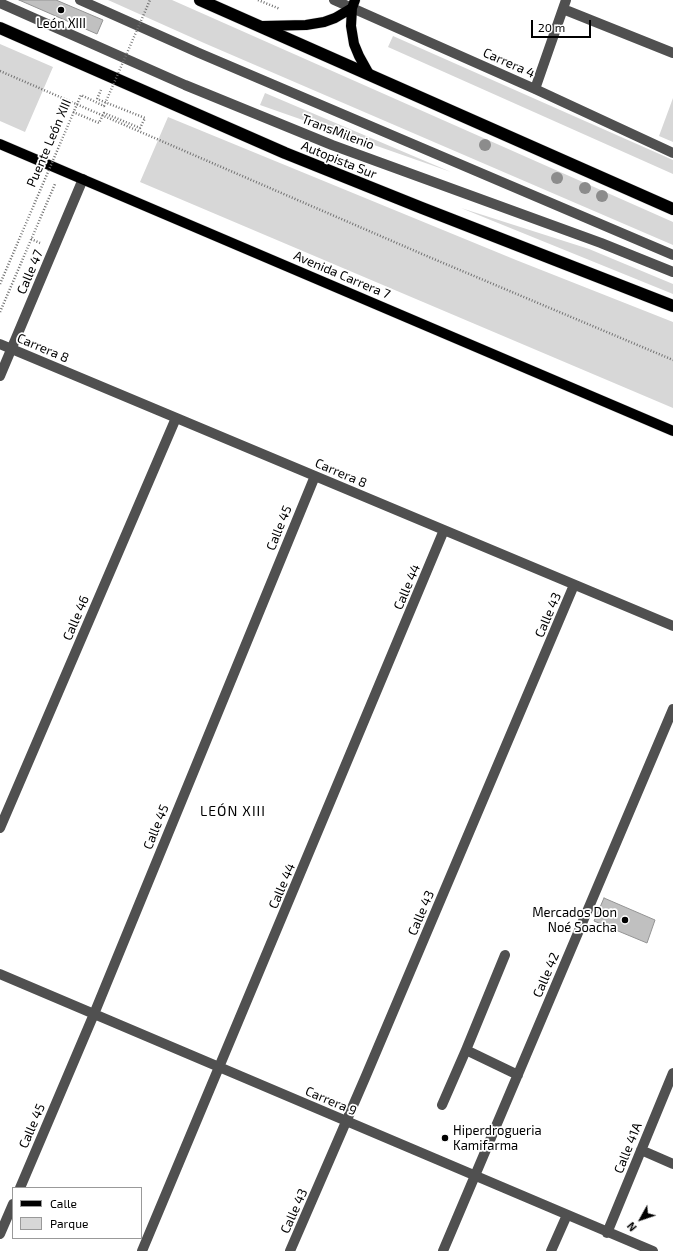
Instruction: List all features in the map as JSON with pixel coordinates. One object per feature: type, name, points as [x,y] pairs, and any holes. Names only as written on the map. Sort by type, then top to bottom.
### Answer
[{"type":"highway","points":[[200,0],[673,209]]},
{"type":"highway","name":"Autopista Sur","points":[[0,28],[285,153],[673,306]]},
{"type":"main road","points":[[258,26],[299,26],[324,22],[335,18],[353,4]]},
{"type":"main road","points":[[353,4],[351,26],[354,44],[369,74]]},
{"type":"main road","name":"Avenida Carrera 7","points":[[0,144],[673,430]]},
{"type":"street","name":"TransMilenio","points":[[80,0],[199,53],[673,255]]},
{"type":"street","name":"Carrera 4","points":[[334,0],[353,4],[673,153]]},
{"type":"street","name":"TransMilenio","points":[[0,3],[186,85],[332,145],[593,240],[673,272]]},
{"type":"street","points":[[535,89],[565,5],[673,53]]},
{"type":"street","name":"Calle 47","points":[[0,376],[84,179]]},
{"type":"street","name":"Carrera 8","points":[[0,344],[673,626]]},
{"type":"street","name":"Calle 46","points":[[0,828],[176,418]]},
{"type":"street","name":"Calle 45","points":[[20,1187],[94,1014],[315,476]]},
{"type":"street","name":"Calle 44","points":[[142,1251],[444,530]]},
{"type":"street","name":"Calle 43","points":[[290,1251],[347,1121],[574,585]]},
{"type":"street","name":"Calle 42","points":[[443,1251],[673,709]]},
{"type":"street","points":[[442,1105],[505,955]]},
{"type":"street","name":"Carrera 9","points":[[0,974],[607,1233],[653,1251]]},
{"type":"street","points":[[466,1050],[518,1075]]},
{"type":"street","name":"Calle 41A","points":[[607,1233],[673,1074]]},
{"type":"street","points":[[641,1150],[673,1164]]},
{"type":"street","points":[[0,1234],[12,1206]]},
{"type":"street","points":[[551,1251],[567,1215]]},
{"type":"path","name":"Puente León XIII","points":[[0,284],[80,96],[104,106],[150,0]]},
{"type":"path","points":[[258,0],[280,9]]},
{"type":"path","points":[[0,71],[429,257],[673,360]]},
{"type":"path","points":[[73,112],[100,123],[104,113],[140,128],[144,118],[97,99]]},
{"type":"path","points":[[0,312],[61,170]]},
{"type":"green space","points":[[108,0],[172,0],[673,222],[673,245],[204,43]]},
{"type":"green space","points":[[393,36],[673,160],[673,174],[388,47]]},
{"type":"green space","points":[[0,44],[53,67],[25,132],[0,121]]},
{"type":"green space","points":[[265,93],[451,172],[260,105]]},
{"type":"green space","points":[[673,98],[673,142],[659,136]]},
{"type":"green space","points":[[168,117],[516,260],[673,322],[673,408],[140,182]]},
{"type":"green space","points":[[461,208],[589,249],[673,284],[673,294]]},
{"type":"building","name":"León XIII","points":[[19,0],[56,0],[103,20],[97,34]]},
{"type":"building","name":"Mercados Don Noé Soacha","points":[[604,898],[655,920],[647,943],[594,921]]},
{"type":"place","name":"León XIII","points":[[61,10]]},
{"type":"place","name":"Mercados Don Noé Soacha","points":[[625,920]]},
{"type":"place","name":"Hiperdrogueria Kamifarma","points":[[445,1138]]},
{"type":"district","name":"LEÓN XIII","points":[[233,811]]}]
